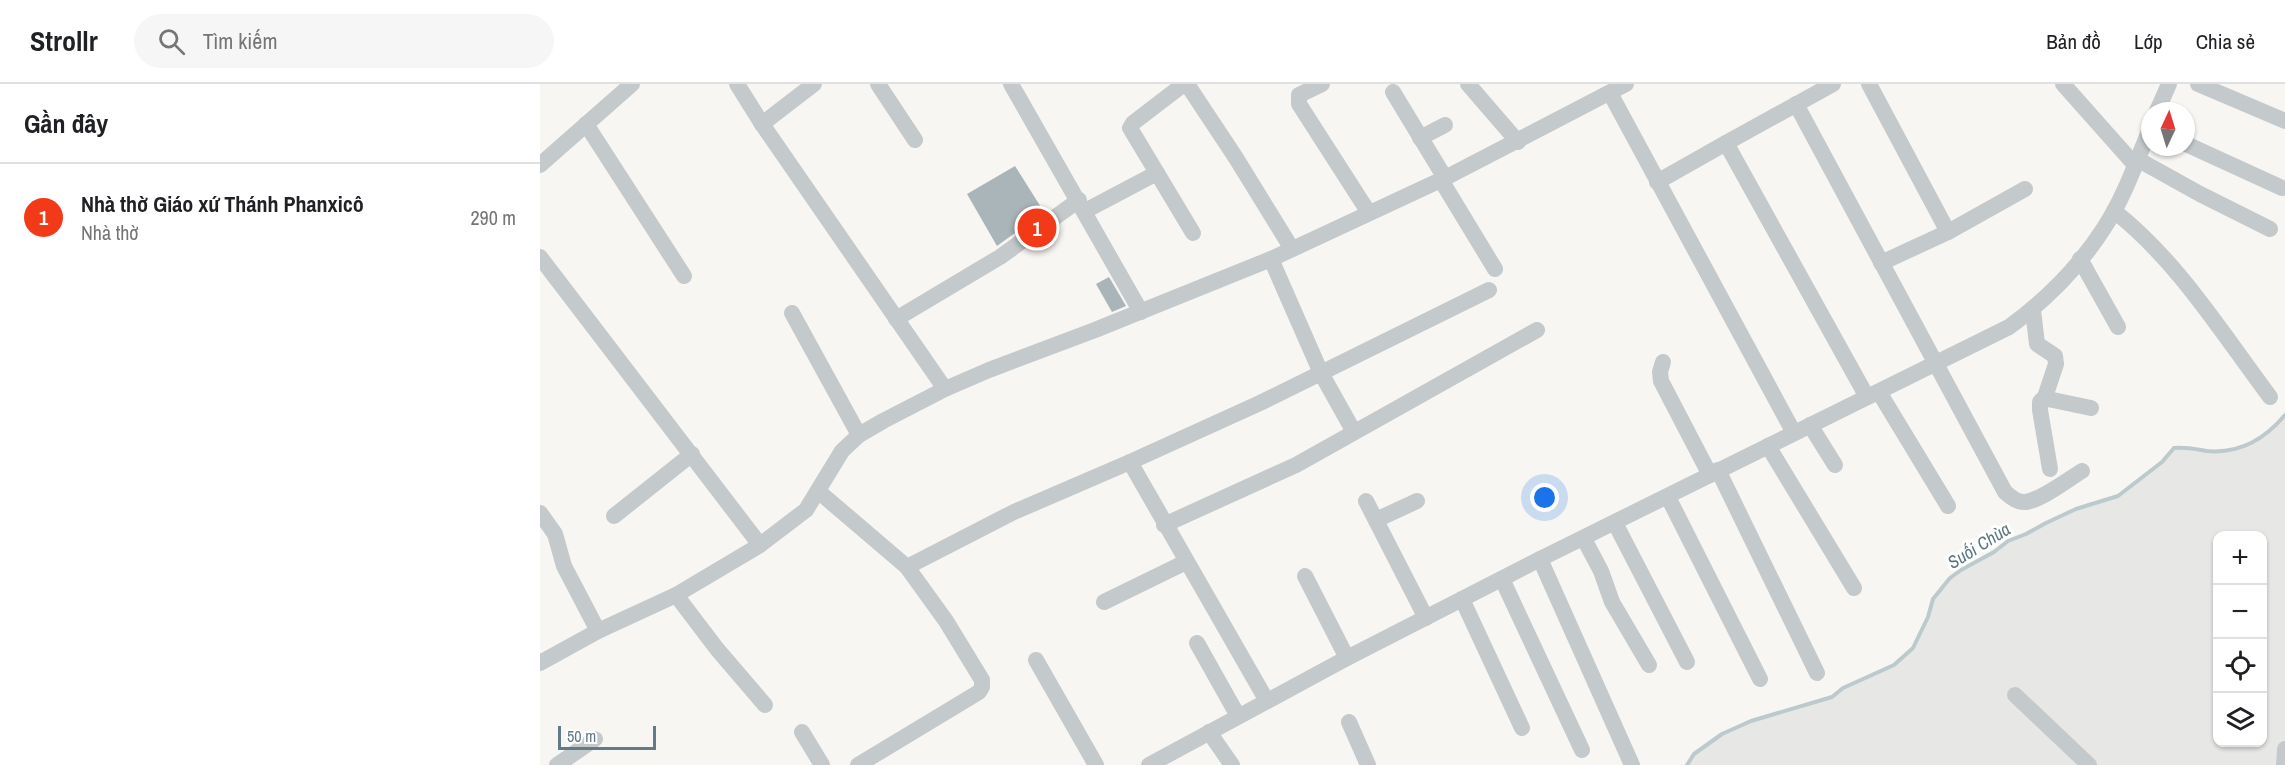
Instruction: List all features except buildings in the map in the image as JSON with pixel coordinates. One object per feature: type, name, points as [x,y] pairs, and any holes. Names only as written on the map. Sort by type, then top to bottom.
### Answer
[{"type":"street","points":[[540,165],[632,84]]},
{"type":"street","points":[[737,84],[762,124],[945,389]]},
{"type":"street","points":[[762,124],[814,84]]},
{"type":"street","points":[[878,84],[915,140]]},
{"type":"street","points":[[1011,84],[1141,312]]},
{"type":"street","points":[[1193,233],[1131,128],[1133,123],[1186,84],[1236,158],[1292,249]]},
{"type":"street","points":[[1322,84],[1299,95],[1299,104],[1369,213]]},
{"type":"street","points":[[1468,84],[1518,142]]},
{"type":"street","points":[[540,663],[676,595],[760,545],[806,510],[842,451],[859,435],[945,389],[1271,259],[1443,179],[1626,84]]},
{"type":"street","points":[[1657,182],[1833,84]]},
{"type":"street","points":[[1869,84],[1948,232]]},
{"type":"street","points":[[2063,84],[2136,162],[2271,229]]},
{"type":"street","points":[[2161,102],[2169,84]]},
{"type":"street","points":[[2198,84],[2285,121]]},
{"type":"street","points":[[1393,92],[1495,269]]},
{"type":"street","points":[[1610,93],[1794,433]]},
{"type":"street","points":[[1796,104],[2005,492],[2013,500],[2025,502],[2082,471]]},
{"type":"street","points":[[586,124],[684,276]]},
{"type":"street","points":[[1420,138],[1445,125]]},
{"type":"street","points":[[1726,143],[1873,394],[1948,506]]},
{"type":"street","points":[[2195,148],[2282,188]]},
{"type":"street","points":[[1154,764],[1347,658],[1540,559],[1873,394],[1984,342],[2009,327],[2033,310],[2080,260],[2105,227],[2141,150]]},
{"type":"street","points":[[896,319],[1082,206],[1157,173]]},
{"type":"street","points":[[1881,263],[1948,232],[2025,189]]},
{"type":"street","points":[[2114,211],[2141,233],[2188,287],[2270,397]]},
{"type":"street","points":[[540,257],[760,545]]},
{"type":"street","points":[[1271,259],[1321,374],[1354,432]]},
{"type":"street","points":[[2080,260],[2118,327]]},
{"type":"street","points":[[907,567],[1014,512],[1130,462],[1321,374],[1489,290]]},
{"type":"street","points":[[2033,310],[2037,344],[2056,359],[2045,397],[2040,402],[2050,469]]},
{"type":"street","points":[[792,313],[859,435]]},
{"type":"street","points":[[1164,525],[1296,465],[1537,330]]},
{"type":"street","points":[[1663,362],[1659,372],[1661,381],[1714,473],[1817,673]]},
{"type":"street","points":[[2045,397],[2091,408]]},
{"type":"street","points":[[1810,425],[1835,465]]},
{"type":"street","points":[[1768,446],[1854,588]]},
{"type":"street","points":[[614,516],[692,454]]},
{"type":"street","points":[[1130,462],[1164,525],[1267,701]]},
{"type":"street","points":[[818,491],[907,567],[946,621],[982,680],[980,692],[858,765]]},
{"type":"street","points":[[1668,497],[1760,679]]},
{"type":"street","points":[[1366,501],[1426,618]]},
{"type":"street","points":[[1376,520],[1417,501]]},
{"type":"street","points":[[540,513],[555,534],[564,566],[598,632]]},
{"type":"street","points":[[1615,523],[1687,662]]},
{"type":"street","points":[[1584,539],[1601,571],[1612,603],[1649,665]]},
{"type":"street","points":[[1540,559],[1632,765]]},
{"type":"street","points":[[1104,602],[1186,562]]},
{"type":"street","points":[[1305,576],[1347,658]]},
{"type":"street","points":[[1502,579],[1581,750]]},
{"type":"street","points":[[676,595],[717,649],[765,705]]},
{"type":"street","points":[[1462,599],[1522,728]]},
{"type":"street","points":[[1197,643],[1238,716]]},
{"type":"street","points":[[1036,660],[1096,765]]},
{"type":"street","points":[[2015,695],[2089,765]]},
{"type":"street","points":[[1349,722],[1368,765]]},
{"type":"street","points":[[802,732],[822,765]]},
{"type":"street","points":[[1209,732],[1232,765]]},
{"type":"street","points":[[557,765],[595,739]]},
{"type":"street","points":[[2284,765],[2285,749]]},
{"type":"shaded area","points":[[2285,415],[2285,765],[1687,765],[1694,754],[1722,734],[1751,721],[1832,697],[1843,688],[1894,665],[1913,648],[1928,617],[1933,599],[1950,578],[2008,541],[2076,509],[2118,496],[2162,462],[2174,448],[2191,447],[2208,451],[2245,447],[2273,429]]},
{"type":"waterway","name":"Suối Chùa","points":[[1687,765],[1694,754],[1722,734],[1751,721],[1832,697],[1843,688],[1894,665],[1913,648],[1928,617],[1933,599],[1950,578],[2008,541],[2076,509],[2118,496],[2162,462],[2174,448],[2207,451],[2230,450],[2260,438],[2285,415]]},
{"type":"place","name":"Nhà thờ Giáo xứ Thánh Phanxicô","points":[[1037,228]]}]
